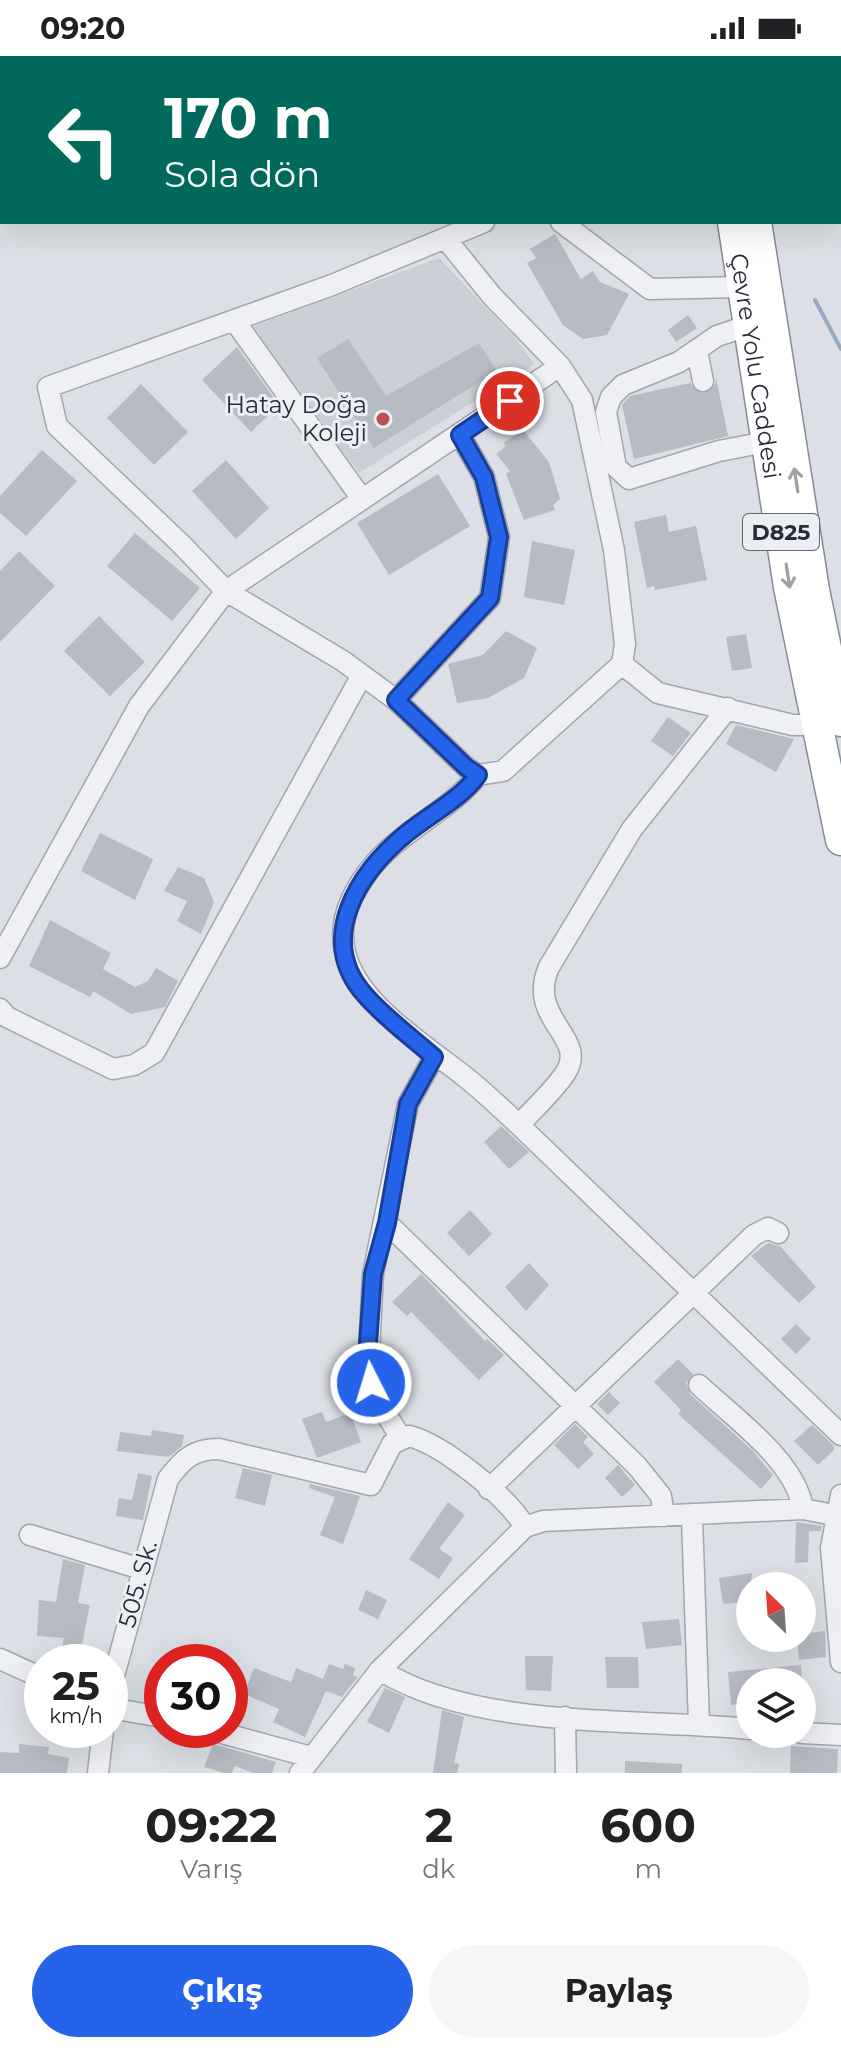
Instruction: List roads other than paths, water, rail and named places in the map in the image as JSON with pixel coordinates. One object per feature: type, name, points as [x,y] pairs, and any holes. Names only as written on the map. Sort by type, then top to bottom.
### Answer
[{"type":"highway","points":[[725,224],[753,286]]},
{"type":"highway","name":"Çevre Yolu Caddesi","points":[[734,224],[753,286],[814,590],[841,840]]},
{"type":"highway","name":"Çevre Yolu Caddesi","points":[[756,224],[753,286],[747,326],[789,587],[829,723]]},
{"type":"highway","points":[[753,286],[766,224]]},
{"type":"street","points":[[478,775],[396,700],[362,675],[268,614],[226,591],[57,426],[48,387],[234,320],[479,224]]},
{"type":"street","points":[[564,224],[650,289],[753,286]]},
{"type":"street","points":[[445,238],[492,296],[560,366],[582,400],[614,550],[625,644],[622,664],[503,771],[478,775],[378,860],[359,885],[344,919],[343,947],[357,985],[434,1057],[466,1078],[519,1125],[841,1435]]},
{"type":"street","points":[[234,320],[362,499]]},
{"type":"street","points":[[747,326],[717,336],[697,351],[623,385],[611,397],[606,412],[616,467],[625,478],[634,479],[718,445],[766,442]]},
{"type":"street","points":[[697,351],[703,381]]},
{"type":"street","points":[[0,958],[132,717],[226,591],[560,366]]},
{"type":"street","points":[[396,700],[490,598],[499,537],[484,477],[460,435]]},
{"type":"street","points":[[622,664],[658,693],[793,725],[829,723]]},
{"type":"street","points":[[0,1009],[7,1017],[113,1069],[134,1065],[154,1053],[362,675]]},
{"type":"street","points":[[519,1125],[566,1073],[570,1060],[566,1039],[543,1004],[543,985],[549,967],[632,829],[728,708]]},
{"type":"street","points":[[434,1057],[408,1104],[387,1223],[373,1274],[367,1358],[376,1398],[401,1438],[418,1438],[489,1489],[515,1512],[525,1527]]},
{"type":"street","points":[[387,1223],[637,1466],[661,1496],[664,1516]]},
{"type":"street","points":[[489,1489],[754,1235],[768,1228],[778,1233]]},
{"type":"street","points":[[699,1385],[787,1469],[799,1490],[803,1509]]},
{"type":"street","name":"505. Sk.","points":[[122,1644],[168,1479],[193,1453],[219,1449],[371,1485],[385,1453],[401,1438]]},
{"type":"street","points":[[841,1495],[834,1515],[831,1548],[841,1662]]},
{"type":"street","points":[[248,1744],[306,1765],[380,1670],[525,1527],[543,1521],[692,1517],[803,1509],[834,1515]]},
{"type":"street","points":[[692,1517],[699,1724]]},
{"type":"street","points":[[30,1535],[141,1569]]},
{"type":"street","points":[[0,1659],[24,1670]]},
{"type":"street","points":[[380,1670],[416,1690],[469,1705],[565,1717],[736,1728]]},
{"type":"street","points":[[565,1717],[566,1773]]},
{"type":"street","points":[[816,1734],[841,1735]]},
{"type":"street","points":[[98,1773],[101,1748]]},
{"type":"waterway","points":[[815,300],[841,349]]},
{"type":"tunnel","points":[[703,381],[717,438]]},
{"type":"place","name":"Hatay Doğa Koleji","points":[[383,419]]}]
